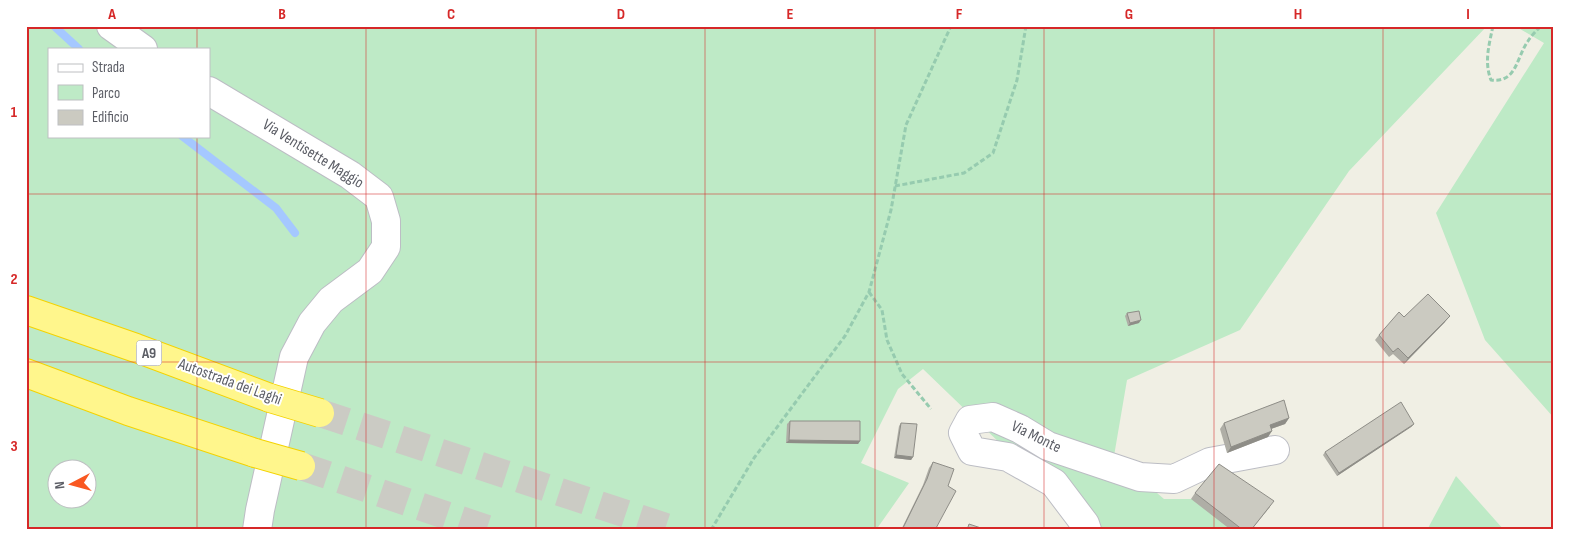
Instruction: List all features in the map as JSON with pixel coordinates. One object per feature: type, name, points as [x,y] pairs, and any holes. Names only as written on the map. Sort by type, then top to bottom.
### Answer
[{"type":"highway","name":"Autostrada dei Laghi","points":[[26,310],[136,348],[270,398],[320,413]]},
{"type":"highway","points":[[26,373],[128,410],[301,466]]},
{"type":"street","points":[[111,26],[142,48]]},
{"type":"street","name":"Via Ventisette Maggio","points":[[210,92],[350,175],[379,196],[386,221],[386,247],[370,271],[332,300],[312,324],[294,357],[257,530]]},
{"type":"street","name":"Via Monte","points":[[1088,530],[1054,483],[1008,457],[972,451],[963,433],[970,420],[993,417],[1020,429],[1048,446],[1140,477],[1174,479],[1210,462],[1275,450]]},
{"type":"path","points":[[711,530],[754,458],[845,336],[869,292],[891,210],[906,125],[951,26]]},
{"type":"path","points":[[895,186],[964,173],[993,153],[1017,80],[1026,26]]},
{"type":"path","points":[[1493,28],[1488,51],[1487,69],[1491,80],[1499,81],[1508,78],[1520,61],[1527,42],[1541,26]]},
{"type":"path","points":[[869,292],[882,310],[887,340],[902,374],[931,409]]},
{"type":"green space","points":[[26,26],[1487,26],[1349,171],[1240,330],[1127,380],[1114,456],[1164,499],[1208,499],[1254,530],[1090,530],[923,369],[898,389],[861,463],[909,483],[876,530],[26,530]]},
{"type":"green space","points":[[1515,26],[1554,26],[1554,418],[1485,340],[1436,213],[1544,43]]},
{"type":"green space","points":[[1456,476],[1504,530],[1427,530]]},
{"type":"building","points":[[1428,294],[1450,316],[1408,358],[1398,348],[1393,352],[1379,335],[1399,312],[1404,317]]},
{"type":"building","points":[[1139,311],[1141,320],[1130,323],[1127,313]]},
{"type":"building","points":[[1284,400],[1289,418],[1270,425],[1272,431],[1231,447],[1224,423]]},
{"type":"building","points":[[1401,402],[1414,424],[1339,473],[1325,452]]},
{"type":"building","points":[[790,421],[860,421],[860,441],[789,440]]},
{"type":"building","points":[[901,423],[917,424],[913,457],[896,455]]},
{"type":"building","points":[[933,462],[954,469],[948,486],[956,491],[935,530],[902,530],[927,479]]},
{"type":"building","points":[[1219,464],[1274,501],[1251,530],[1243,530],[1195,493]]},
{"type":"building","points":[[969,524],[987,530],[967,530]]},
{"type":"waterway","points":[[54,26],[78,48]]},
{"type":"waterway","points":[[185,138],[276,208],[295,233]]},
{"type":"tunnel","points":[[320,413],[675,530]]},
{"type":"tunnel","points":[[301,466],[490,530]]}]
